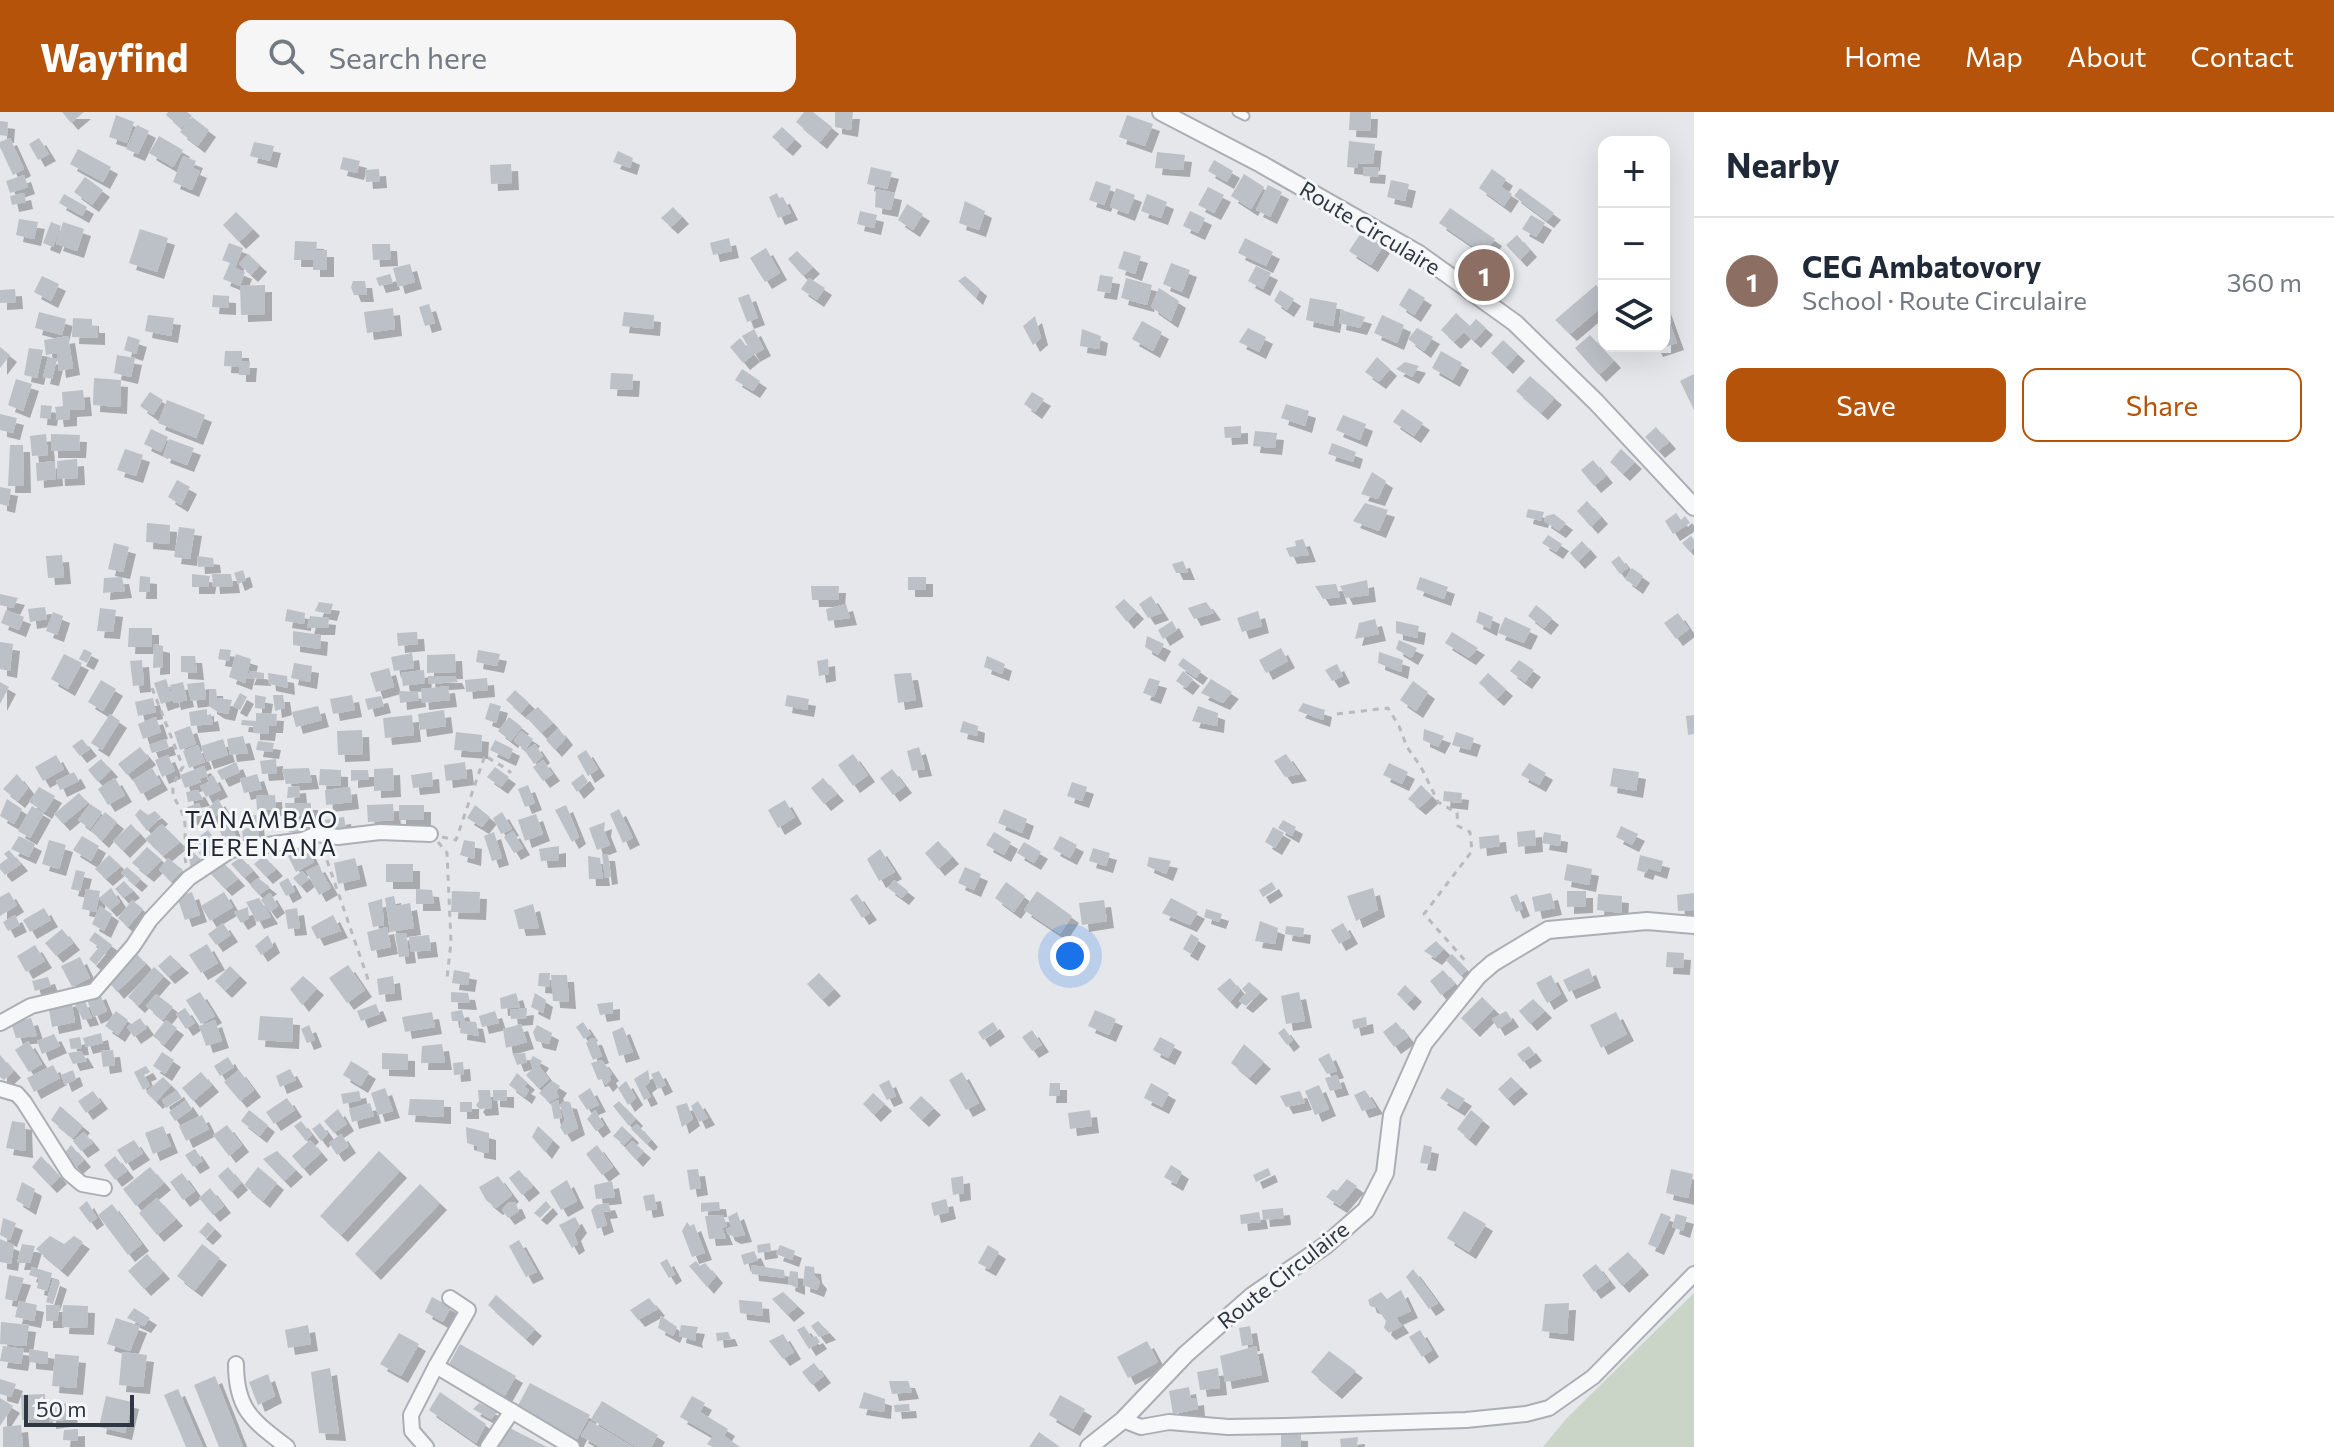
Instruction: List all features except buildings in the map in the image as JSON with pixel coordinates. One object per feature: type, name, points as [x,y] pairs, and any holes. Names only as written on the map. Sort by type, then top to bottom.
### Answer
[{"type":"street","name":"Route Circulaire","points":[[1161,112],[1261,164],[1419,254],[1515,323],[1596,402],[1694,507]]},
{"type":"street","points":[[0,1023],[31,1006],[94,991],[133,946],[150,920],[189,878],[231,850],[303,840],[317,834],[338,837],[380,832],[430,834]]},
{"type":"street","name":"Route Circulaire","points":[[1089,1447],[1123,1420],[1186,1354],[1252,1296],[1326,1245],[1366,1210],[1385,1173],[1392,1115],[1424,1043],[1478,976],[1493,963],[1548,930],[1647,921],[1694,925]]},
{"type":"street","points":[[0,1089],[17,1094],[24,1102],[69,1173],[82,1184],[104,1188]]},
{"type":"street","points":[[1123,1420],[1141,1427],[1169,1422],[1213,1426],[1285,1426],[1466,1420],[1526,1414],[1549,1408],[1593,1377],[1694,1274]]},
{"type":"street","points":[[426,1447],[412,1431],[411,1415],[468,1310],[450,1298]]},
{"type":"street","points":[[236,1364],[236,1387],[243,1407],[287,1447]]},
{"type":"street","points":[[436,1366],[572,1447]]},
{"type":"street","points":[[488,1447],[512,1411]]},
{"type":"path","points":[[152,688],[183,767],[176,777],[173,799],[185,820],[183,855],[189,878]]},
{"type":"path","points":[[1337,714],[1388,708],[1438,802],[1457,813],[1458,826],[1470,832],[1472,851],[1424,914],[1478,976]]},
{"type":"path","points":[[430,834],[456,840],[485,755],[511,773]]},
{"type":"path","points":[[317,834],[370,985]]},
{"type":"path","points":[[430,834],[447,853],[451,942],[447,978]]},
{"type":"shaded area","points":[[1694,1293],[1694,1447],[1543,1447],[1566,1419]]},
{"type":"place","name":"CEG Ambatovory","points":[[1484,275]]},
{"type":"district","name":"TANAMBAO FIERENANA","points":[[262,834]]}]
